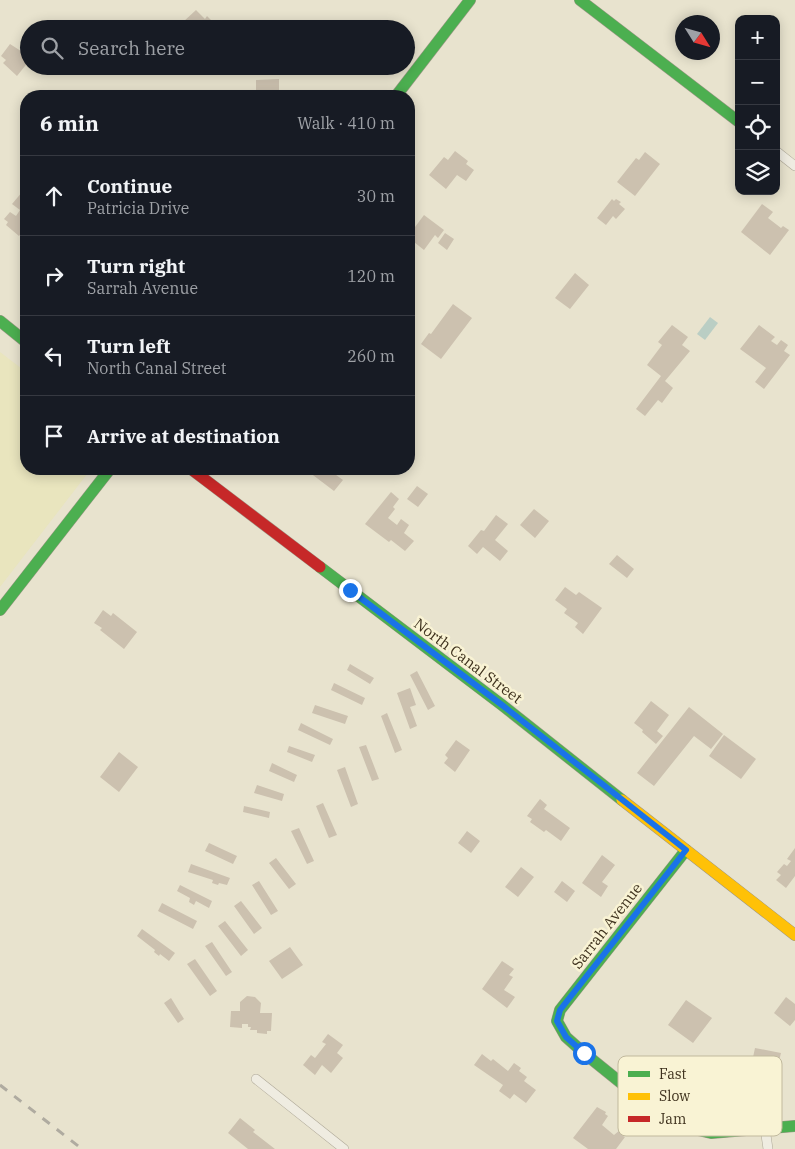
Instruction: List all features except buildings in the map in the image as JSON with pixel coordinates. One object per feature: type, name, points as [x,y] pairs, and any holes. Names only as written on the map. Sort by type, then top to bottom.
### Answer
[{"type":"street","points":[[415,71],[470,0]]},
{"type":"street","points":[[580,0],[735,119]]},
{"type":"street","points":[[401,90],[412,75]]},
{"type":"street","points":[[780,154],[795,166]]},
{"type":"street","points":[[0,321],[20,337]]},
{"type":"street","points":[[0,610],[105,475]]},
{"type":"street","name":"North Canal Street","points":[[199,475],[502,705],[795,935]]},
{"type":"street","name":"Sarrah Avenue","points":[[618,1080],[566,1037],[557,1021],[560,1010],[686,850]]},
{"type":"street","points":[[256,1079],[344,1149]]},
{"type":"street","points":[[782,1127],[795,1126]]},
{"type":"street","points":[[766,1136],[768,1149]]},
{"type":"shaded area","points":[[710,317],[718,323],[705,340],[697,334]]},
{"type":"shaded area","points":[[0,352],[20,367],[20,475],[86,475],[0,587]]},
{"type":"railway","points":[[0,1085],[82,1149]]},
{"type":"traffic: fast","points":[[415,71],[470,0]]},
{"type":"traffic: fast","points":[[580,0],[735,119]]},
{"type":"traffic: fast","points":[[401,90],[412,75]]},
{"type":"traffic: fast","points":[[0,321],[20,337]]},
{"type":"traffic: fast","points":[[0,610],[105,475]]},
{"type":"traffic: fast","points":[[320,567],[502,705],[622,800]]},
{"type":"traffic: fast","points":[[618,1080],[566,1037],[557,1021],[560,1010],[686,850]]},
{"type":"traffic: fast","points":[[782,1127],[795,1126]]},
{"type":"traffic: slow","points":[[622,800],[795,935]]},
{"type":"traffic: jam","points":[[199,475],[320,567]]},
{"type":"route","points":[[350,590],[502,705],[686,850],[560,1010],[557,1021],[566,1037],[584,1053]]}]
